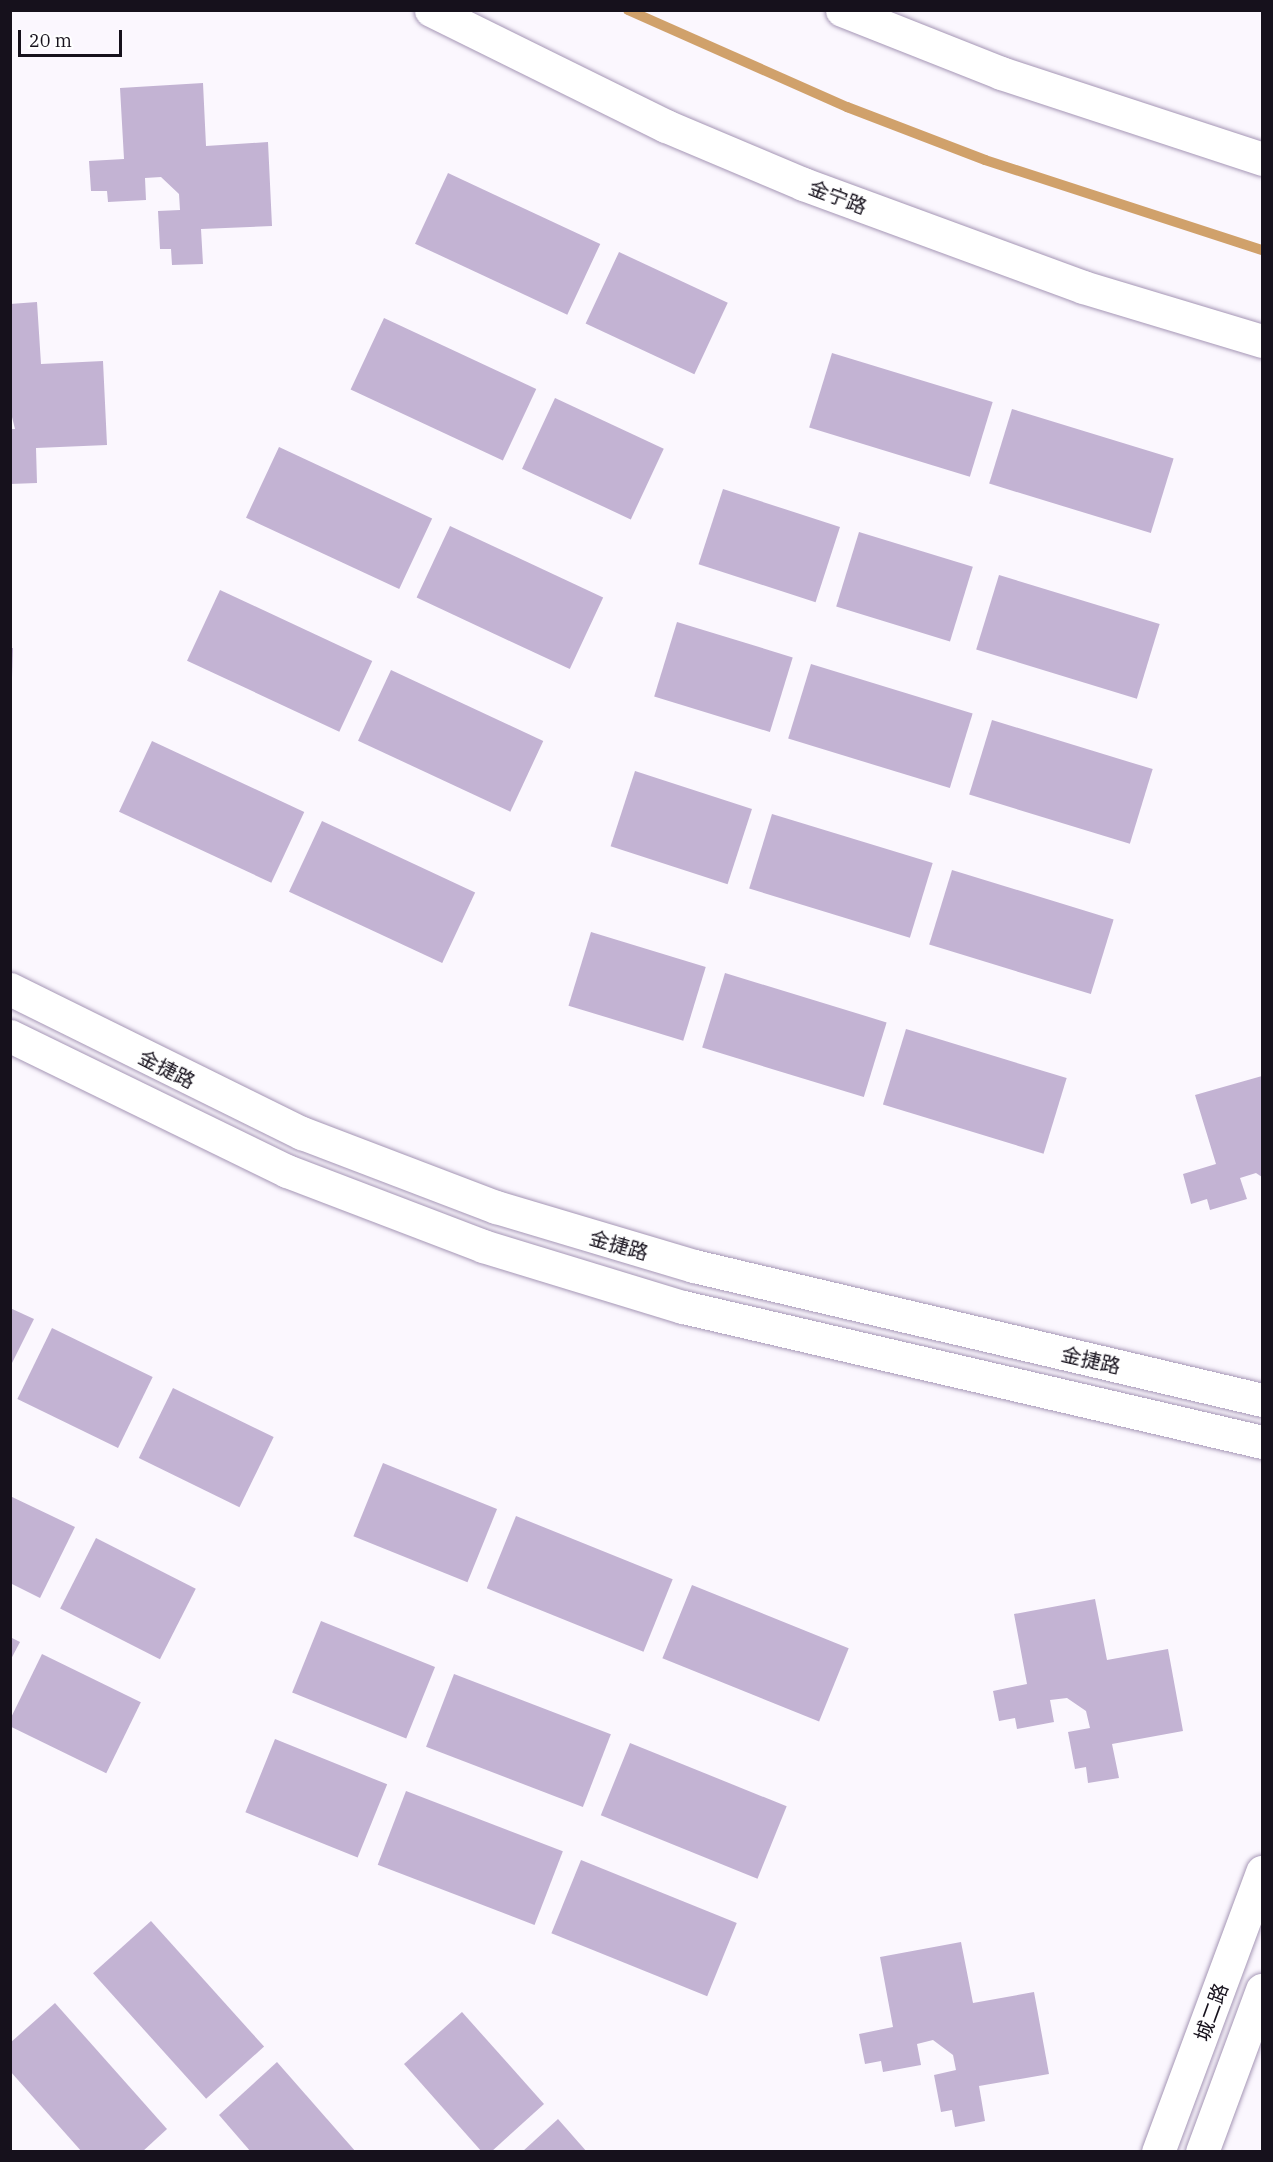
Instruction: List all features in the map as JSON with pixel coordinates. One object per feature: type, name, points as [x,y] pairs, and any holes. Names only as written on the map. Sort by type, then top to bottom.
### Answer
[{"type":"street","name":"金宁路","points":[[431,10],[666,126],[803,184],[1083,287],[1263,341]]},
{"type":"street","points":[[842,10],[1001,73],[1263,159]]},
{"type":"street","name":"金捷路","points":[[10,989],[208,1090],[303,1133],[496,1207],[694,1266],[1259,1398]]},
{"type":"street","name":"金捷路","points":[[10,1036],[287,1171],[483,1246],[683,1306],[1248,1439]]},
{"type":"street","points":[[1248,1439],[1263,1458]]},
{"type":"street","name":"城二路","points":[[1158,2151],[1263,1872]]},
{"type":"street","name":"城二路","points":[[1202,2151],[1263,1990]]},
{"type":"building","points":[[203,83],[206,146],[268,142],[272,226],[201,229],[203,264],[172,265],[171,249],[160,249],[158,211],[180,210],[179,194],[161,177],[145,178],[146,200],[108,202],[107,191],[91,191],[89,161],[124,159],[120,88]]},
{"type":"building","points":[[448,173],[600,244],[567,315],[415,244]]},
{"type":"building","points":[[619,252],[728,303],[694,374],[586,324]]},
{"type":"building","points":[[37,302],[41,364],[103,361],[107,445],[36,448],[37,483],[10,484],[10,429],[15,429],[10,409],[10,304]]},
{"type":"building","points":[[384,318],[536,389],[503,461],[351,390]]},
{"type":"building","points":[[832,353],[993,402],[970,477],[809,428]]},
{"type":"building","points":[[555,398],[664,449],[631,519],[522,469]]},
{"type":"building","points":[[1012,409],[1174,458],[1151,533],[989,484]]},
{"type":"building","points":[[279,447],[432,518],[399,589],[246,518]]},
{"type":"building","points":[[723,489],[840,527],[816,602],[699,564]]},
{"type":"building","points":[[450,526],[603,597],[570,669],[417,598]]},
{"type":"building","points":[[859,532],[973,567],[950,641],[836,607]]},
{"type":"building","points":[[999,575],[1160,624],[1137,699],[976,650]]},
{"type":"building","points":[[220,590],[372,661],[339,732],[187,661]]},
{"type":"building","points":[[677,622],[793,657],[770,732],[654,697]]},
{"type":"building","points":[[10,648],[13,648],[12,677],[10,677]]},
{"type":"building","points":[[811,664],[973,713],[950,788],[788,739]]},
{"type":"building","points":[[391,670],[543,741],[510,812],[358,741]]},
{"type":"building","points":[[992,720],[1153,769],[1130,844],[969,795]]},
{"type":"building","points":[[152,741],[304,812],[271,883],[119,812]]},
{"type":"building","points":[[635,771],[752,809],[728,884],[611,846]]},
{"type":"building","points":[[772,814],[933,863],[910,938],[749,889]]},
{"type":"building","points":[[322,821],[475,892],[442,963],[289,892]]},
{"type":"building","points":[[952,870],[1114,919],[1091,994],[929,945]]},
{"type":"building","points":[[591,932],[706,967],[683,1041],[568,1006]]},
{"type":"building","points":[[725,973],[887,1022],[864,1097],[702,1048]]},
{"type":"building","points":[[906,1029],[1067,1078],[1044,1154],[883,1105]]},
{"type":"building","points":[[1262,1076],[1262,1177],[1256,1173],[1240,1178],[1247,1199],[1210,1210],[1207,1199],[1191,1204],[1183,1174],[1216,1164],[1195,1095]]},
{"type":"building","points":[[10,1308],[34,1319],[10,1367]]},
{"type":"building","points":[[52,1328],[153,1377],[118,1448],[17,1399]]},
{"type":"building","points":[[173,1388],[274,1437],[239,1507],[139,1458]]},
{"type":"building","points":[[383,1463],[497,1509],[467,1582],[353,1536]]},
{"type":"building","points":[[10,1496],[75,1527],[40,1598],[10,1583]]},
{"type":"building","points":[[516,1516],[673,1579],[643,1652],[487,1588]]},
{"type":"building","points":[[96,1538],[196,1589],[160,1659],[60,1608]]},
{"type":"building","points":[[692,1585],[849,1648],[819,1722],[662,1658]]},
{"type":"building","points":[[1095,1599],[1107,1660],[1168,1649],[1183,1731],[1112,1744],[1119,1778],[1088,1783],[1086,1767],[1075,1769],[1068,1732],[1090,1728],[1086,1711],[1067,1698],[1050,1700],[1054,1722],[1017,1729],[1015,1718],[999,1721],[993,1691],[1027,1684],[1014,1614]]},
{"type":"building","points":[[321,1621],[435,1667],[406,1738],[292,1692]]},
{"type":"building","points":[[10,1637],[20,1642],[10,1661]]},
{"type":"building","points":[[42,1654],[141,1702],[106,1773],[10,1726],[10,1720]]},
{"type":"building","points":[[454,1674],[611,1734],[583,1807],[426,1747]]},
{"type":"building","points":[[275,1739],[387,1784],[358,1858],[245,1812]]},
{"type":"building","points":[[630,1743],[787,1806],[757,1879],[601,1815]]},
{"type":"building","points":[[406,1791],[563,1851],[535,1925],[378,1865]]},
{"type":"building","points":[[581,1860],[737,1923],[707,1996],[551,1933]]},
{"type":"building","points":[[151,1921],[264,2047],[206,2099],[93,1973]]},
{"type":"building","points":[[961,1942],[973,2003],[1034,1992],[1049,2074],[979,2086],[985,2121],[955,2127],[952,2110],[941,2112],[934,2075],[956,2070],[953,2055],[933,2040],[917,2044],[921,2065],[883,2072],[881,2061],[865,2064],[859,2034],[893,2027],[880,1957]]},
{"type":"building","points":[[55,2003],[167,2129],[142,2152],[82,2152],[10,2071],[10,2043]]},
{"type":"building","points":[[462,2012],[544,2104],[491,2152],[482,2152],[404,2064]]},
{"type":"building","points":[[277,2062],[356,2152],[251,2152],[219,2115]]},
{"type":"building","points":[[558,2119],[587,2152],[522,2152]]},
{"type":"waterway","points":[[628,10],[847,107],[985,160],[1262,250]]}]
